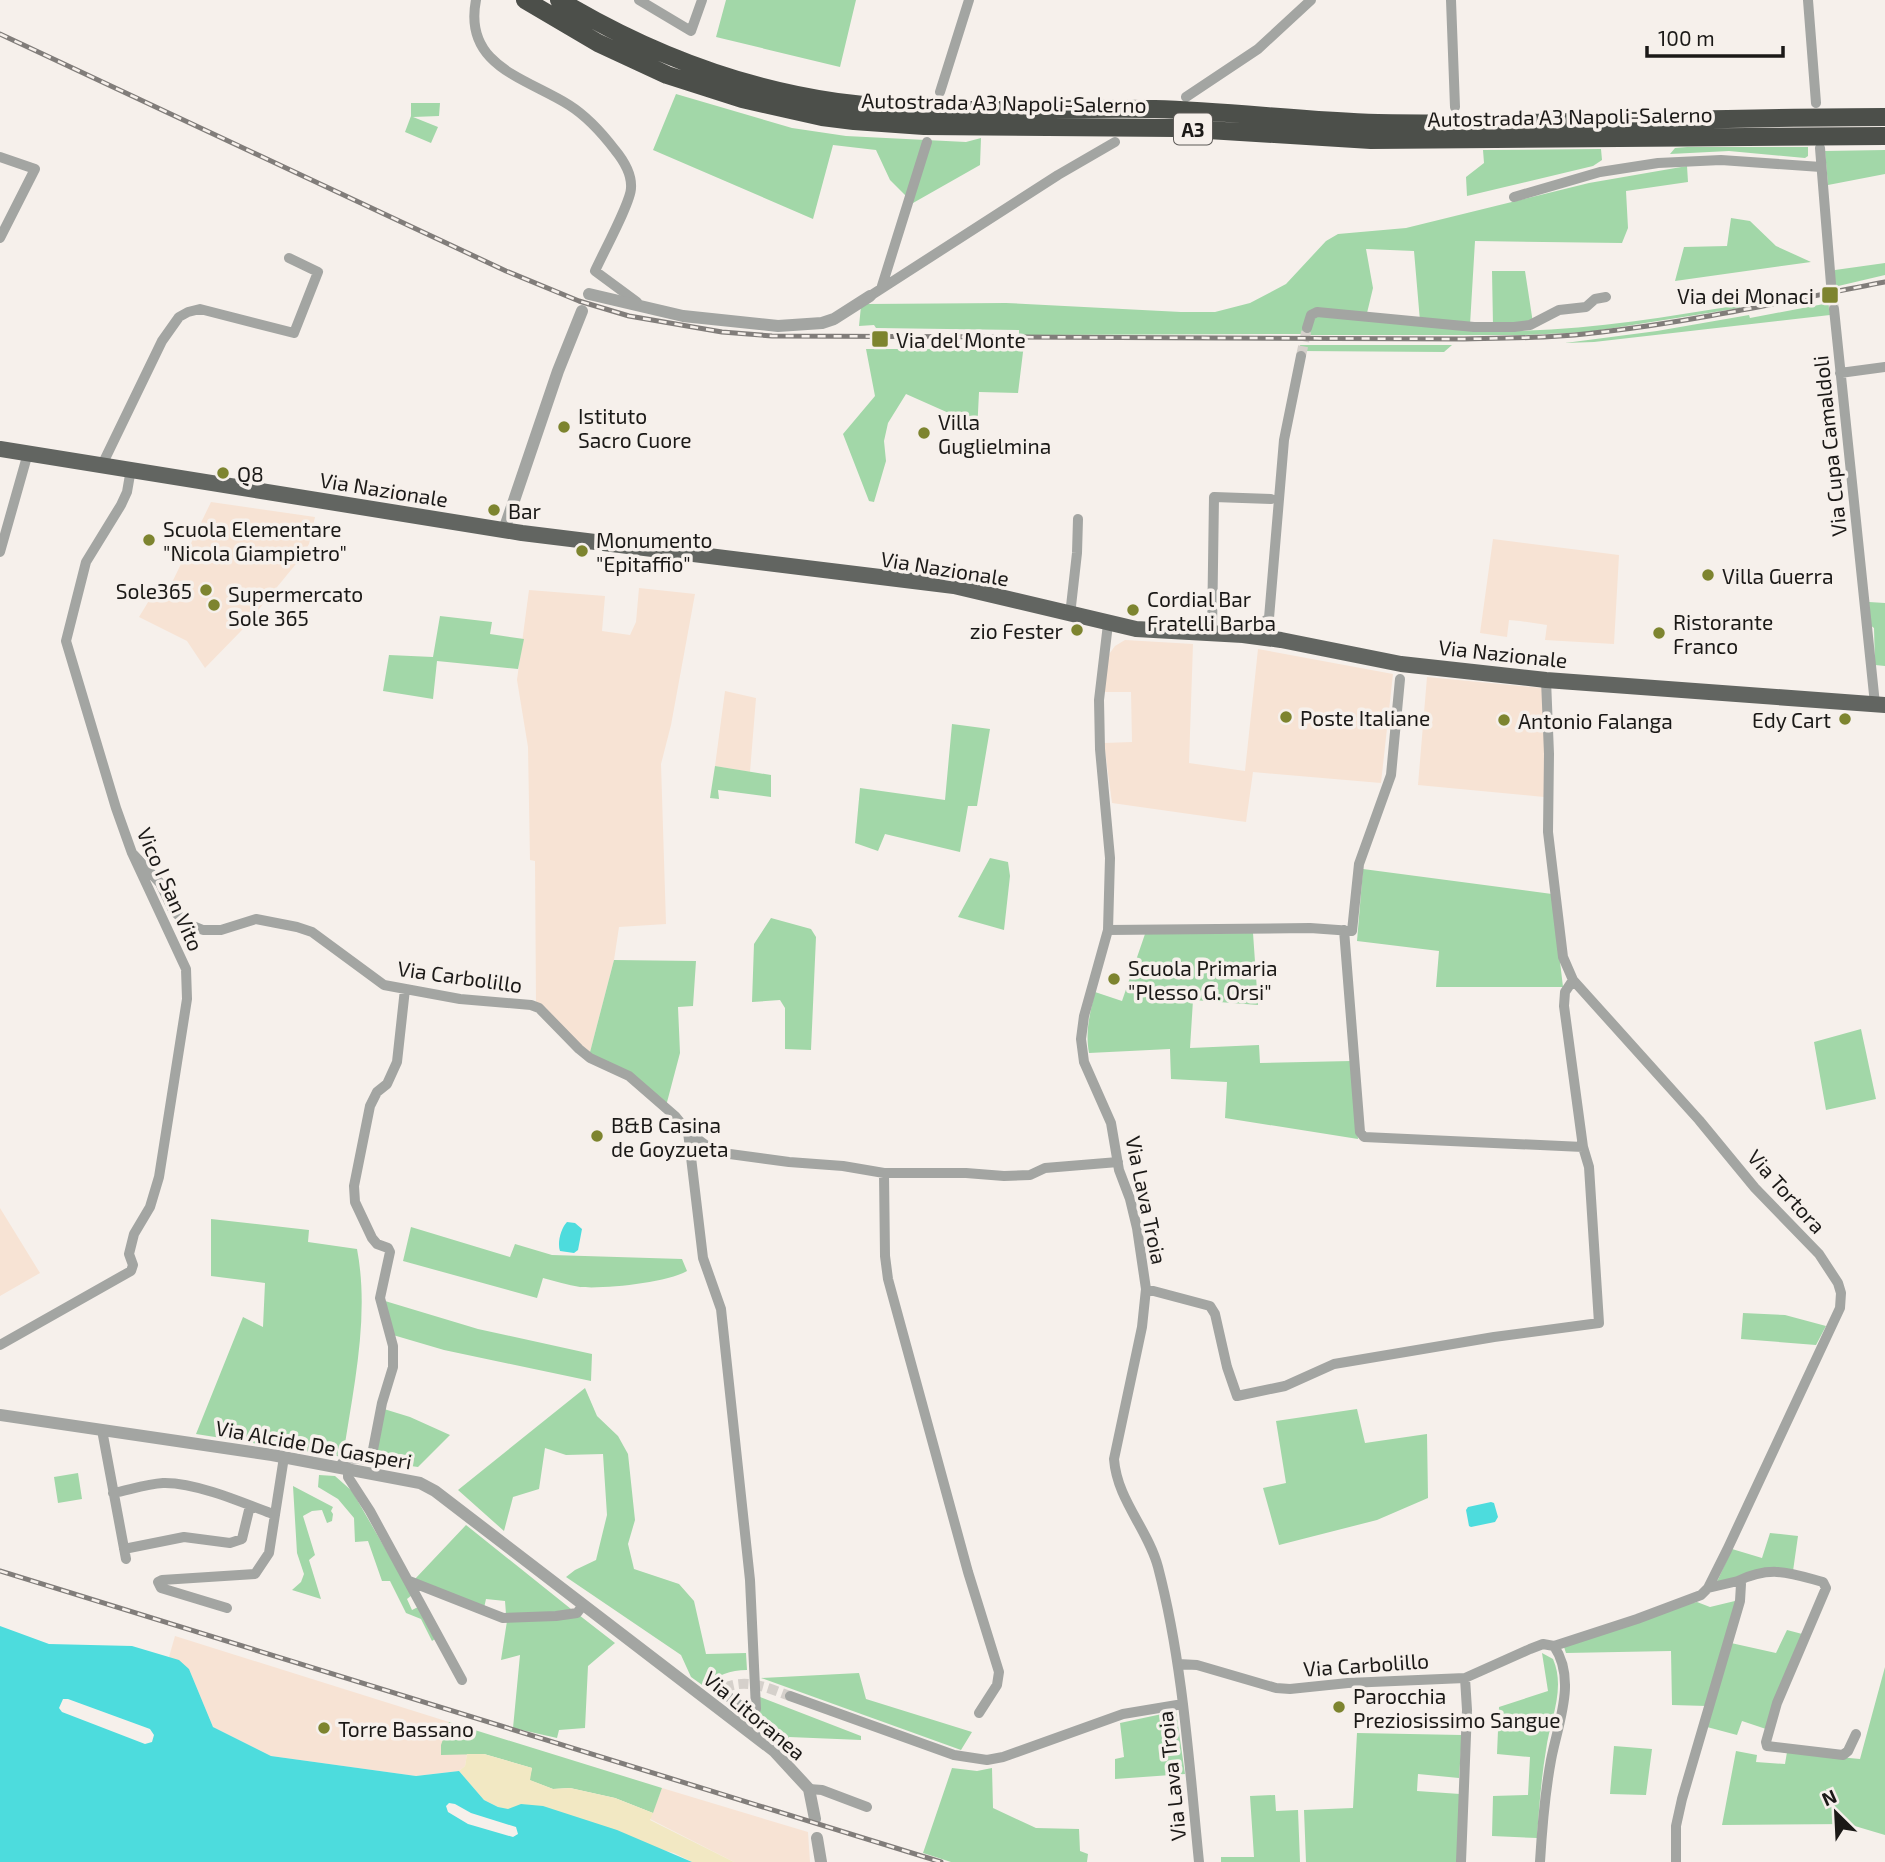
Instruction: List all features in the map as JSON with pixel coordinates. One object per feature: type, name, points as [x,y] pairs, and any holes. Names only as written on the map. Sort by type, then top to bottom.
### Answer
[{"type":"highway","name":"Autostrada A3 Napoli-Salerno","points":[[525,0],[588,38],[667,75],[742,99],[822,117],[854,121],[924,126],[1176,128],[1371,141],[1885,135]]},
{"type":"highway","name":"Autostrada A3 Napoli-Salerno","points":[[559,0],[641,45],[738,81],[799,95],[860,104],[922,108],[1153,109],[1376,123],[1885,117]]},
{"type":"main road","name":"Via Nazionale","points":[[0,449],[504,530],[954,586],[1108,624],[1159,631],[1243,635],[1281,640],[1400,673],[1546,680],[1880,705]]},
{"type":"street","points":[[476,0],[474,22],[477,38],[485,52],[512,74],[554,96],[588,119],[624,163],[631,179],[632,191],[595,271],[637,302],[638,307]]},
{"type":"street","points":[[639,0],[691,31],[702,0]]},
{"type":"street","points":[[940,92],[969,0]]},
{"type":"street","points":[[1186,97],[1258,49],[1311,0]]},
{"type":"street","points":[[1451,0],[1455,107]]},
{"type":"street","points":[[1808,0],[1816,103]]},
{"type":"street","points":[[876,293],[927,142]]},
{"type":"street","points":[[589,294],[638,307],[715,321],[778,327],[803,326],[834,319],[1058,174],[1115,142]]},
{"type":"street","points":[[1820,148],[1831,284]]},
{"type":"street","points":[[0,157],[35,169],[0,238]]},
{"type":"street","points":[[1514,197],[1600,172],[1658,163],[1721,160],[1821,167]]},
{"type":"street","points":[[102,465],[162,341],[179,317],[200,309],[294,333],[318,272],[289,258]]},
{"type":"street","points":[[1307,328],[1311,316],[1317,312],[1474,327],[1514,327],[1530,325],[1559,310],[1586,307],[1595,299],[1606,297]]},
{"type":"street","name":"Via Cupa Camaldoli","points":[[1834,309],[1880,705]]},
{"type":"street","points":[[504,530],[558,371],[582,311]]},
{"type":"street","points":[[1243,635],[1246,623],[1262,623],[1269,618],[1284,440],[1301,356]]},
{"type":"street","points":[[1840,373],[1885,367]]},
{"type":"street","points":[[0,552],[28,453]]},
{"type":"street","name":"Vico I San Vito","points":[[0,1345],[131,1271],[129,1254],[134,1234],[150,1208],[159,1177],[187,999],[186,969],[132,853],[66,641],[86,562],[121,506],[127,492],[131,469]]},
{"type":"street","points":[[1212,633],[1214,497],[1271,499]]},
{"type":"street","points":[[1070,615],[1078,519]]},
{"type":"street","name":"Via Lava Troia","points":[[1108,624],[1099,700],[1110,858],[1108,930],[1084,1016],[1081,1039],[1084,1062],[1111,1124],[1118,1162],[1137,1227],[1146,1289],[1142,1327],[1114,1459],[1115,1473],[1158,1564],[1178,1664],[1199,1862]]},
{"type":"street","points":[[1108,930],[1310,928],[1352,931],[1360,864],[1391,775],[1400,673]]},
{"type":"street","name":"Via Tortora","points":[[1546,680],[1550,861],[1563,957],[1573,980],[1699,1120],[1755,1188],[1819,1254],[1838,1283],[1841,1293],[1839,1308],[1708,1588]]},
{"type":"street","name":"Via Carbolillo","points":[[132,853],[160,883],[173,910],[186,923],[204,930],[221,930],[256,919],[297,927],[312,932],[384,985],[460,999],[539,1008],[579,1049],[590,1058],[629,1076],[675,1116],[688,1132],[715,1152],[884,1173],[1004,1176],[1030,1175],[1045,1168],[1118,1162]]},
{"type":"street","points":[[1344,930],[1360,1132],[1364,1137],[1583,1147]]},
{"type":"street","points":[[1146,1289],[1210,1306],[1215,1314],[1227,1367],[1237,1396],[1285,1386],[1334,1364],[1494,1337],[1599,1323],[1589,1167],[1583,1147],[1564,1006],[1565,992],[1573,980]]},
{"type":"street","points":[[405,989],[397,1062],[387,1084],[377,1092],[370,1106],[354,1186],[355,1202],[372,1238],[390,1252],[380,1297],[393,1346],[393,1367],[382,1403],[371,1460],[346,1458],[344,1467],[462,1680]]},
{"type":"street","points":[[688,1132],[703,1258],[721,1309],[750,1580],[756,1709],[750,1713],[722,1689],[710,1701]]},
{"type":"street","points":[[884,1173],[885,1256],[888,1279],[968,1572],[999,1672],[997,1685],[979,1713]]},
{"type":"street","name":"Via Alcide De Gasperi","points":[[0,1415],[284,1457],[420,1483],[435,1491],[682,1680]]},
{"type":"street","points":[[102,1430],[125,1554],[184,1537],[230,1543],[242,1539],[250,1506]]},
{"type":"street","points":[[227,1608],[161,1588],[158,1582],[255,1574],[269,1553],[284,1457]]},
{"type":"street","points":[[113,1493],[162,1483],[181,1485],[275,1515]]},
{"type":"street","points":[[1541,1862],[1551,1760],[1562,1719],[1565,1679],[1562,1658],[1554,1646],[1637,1619],[1701,1595],[1708,1588],[1738,1581],[1763,1571],[1775,1571],[1824,1582],[1826,1588],[1777,1703],[1766,1742],[1767,1746],[1843,1755],[1848,1751],[1856,1734]]},
{"type":"street","points":[[408,1581],[503,1618],[577,1613],[583,1605]]},
{"type":"street","points":[[1676,1862],[1676,1826],[1740,1601],[1741,1584],[1738,1581]]},
{"type":"street","name":"Via Carbolillo","points":[[1178,1664],[1197,1665],[1283,1689],[1465,1678],[1543,1644],[1554,1646]]},
{"type":"street","points":[[1461,1862],[1467,1710],[1465,1678]]},
{"type":"street","name":"Via Litoranea","points":[[682,1680],[774,1751],[809,1789],[815,1819]]},
{"type":"street","points":[[790,1696],[954,1755],[987,1760],[1003,1757],[1138,1710],[1183,1704]]},
{"type":"street","points":[[809,1789],[822,1790],[867,1807]]},
{"type":"street","points":[[817,1838],[821,1862]]},
{"type":"shaded area","points":[[211,502],[315,517],[309,544],[300,559],[241,631],[205,668],[187,641],[139,617],[153,594],[164,599]]},
{"type":"shaded area","points":[[1493,539],[1619,555],[1614,644],[1545,640],[1547,625],[1509,620],[1507,637],[1480,633]]},
{"type":"shaded area","points":[[639,588],[695,594],[671,725],[661,764],[666,924],[619,927],[614,960],[589,1056],[536,1003],[535,861],[530,860],[528,747],[517,680],[529,590],[605,596],[602,631],[630,635],[636,622]]},
{"type":"shaded area","points":[[1125,640],[1193,644],[1189,763],[1245,771],[1258,649],[1393,674],[1381,783],[1253,772],[1246,822],[1112,803],[1104,743],[1132,742],[1131,692],[1102,692],[1107,657],[1115,646]]},
{"type":"shaded area","points":[[1427,677],[1542,688],[1546,745],[1544,797],[1418,785]]},
{"type":"shaded area","points":[[725,691],[756,698],[750,772],[715,766]]},
{"type":"shaded area","points":[[0,1208],[40,1273],[0,1296]]},
{"type":"shaded area","points":[[175,1636],[449,1722],[441,1754],[467,1754],[465,1766],[459,1771],[416,1776],[271,1756],[213,1727],[189,1669],[169,1657]]},
{"type":"shaded area","points":[[662,1788],[808,1832],[810,1862],[734,1862],[650,1819]]},
{"type":"green space","points":[[726,0],[856,0],[840,67],[716,37]]},
{"type":"green space","points":[[676,94],[792,128],[846,136],[966,142],[981,138],[980,165],[913,203],[890,180],[876,150],[833,145],[813,219],[653,150]]},
{"type":"green space","points":[[411,103],[440,103],[439,116],[413,117],[438,127],[431,143],[405,132],[411,116]]},
{"type":"green space","points":[[1808,147],[1808,156],[1805,158],[1729,151],[1670,154],[1675,148]]},
{"type":"green space","points":[[1601,149],[1602,160],[1593,166],[1467,196],[1466,177],[1484,163],[1483,150]]},
{"type":"green space","points":[[1885,150],[1885,174],[1828,185],[1825,151]]},
{"type":"green space","points":[[1687,166],[1688,182],[1626,191],[1628,228],[1622,243],[1475,241],[1470,325],[1420,321],[1414,251],[1366,249],[1373,288],[1367,313],[1308,317],[1303,334],[1019,335],[1019,330],[859,326],[861,306],[867,304],[1006,303],[1215,312],[1250,303],[1286,284],[1326,241],[1338,234],[1406,228],[1589,183]]},
{"type":"green space","points":[[1731,218],[1750,221],[1776,246],[1811,262],[1675,281],[1684,247],[1727,246]]},
{"type":"green space","points":[[1885,263],[1885,275],[1834,287],[1835,270]]},
{"type":"green space","points":[[1492,271],[1525,271],[1533,323],[1493,326]]},
{"type":"green space","points":[[1829,303],[1830,315],[1565,343],[1749,315],[1750,318]]},
{"type":"green space","points":[[1740,305],[1740,308],[1588,332],[1525,335],[1306,335],[1311,318],[1318,315],[1454,329],[1506,331],[1607,325]]},
{"type":"green space","points":[[1001,344],[1024,344],[1018,393],[979,392],[977,433],[960,418],[906,394],[888,423],[884,441],[886,461],[874,502],[869,501],[843,434],[875,396],[866,349],[1000,349]]},
{"type":"green space","points":[[1300,345],[1452,345],[1444,352],[1300,351]]},
{"type":"green space","points":[[1869,602],[1885,603],[1885,666],[1875,665],[1874,628],[1870,625]]},
{"type":"green space","points":[[440,616],[492,622],[490,634],[524,639],[518,669],[437,661],[433,699],[383,691],[389,655],[433,657]]},
{"type":"green space","points":[[952,724],[990,729],[977,806],[968,806],[960,852],[885,834],[878,851],[855,843],[860,788],[945,800]]},
{"type":"green space","points":[[715,766],[771,775],[771,797],[718,790],[719,799],[710,798]]},
{"type":"green space","points":[[990,858],[1008,862],[1010,876],[1004,930],[958,917]]},
{"type":"green space","points":[[1363,869],[1552,894],[1563,987],[1436,987],[1439,951],[1357,941]]},
{"type":"green space","points":[[771,918],[811,929],[816,937],[811,1050],[785,1049],[785,1008],[780,1000],[752,1002],[754,944]]},
{"type":"green space","points":[[1253,933],[1258,1005],[1193,1000],[1190,1048],[1259,1045],[1260,1063],[1351,1061],[1358,1139],[1225,1118],[1227,1082],[1171,1079],[1170,1049],[1089,1053],[1088,1030],[1095,992],[1122,1001],[1145,934]]},
{"type":"green space","points":[[614,960],[696,961],[693,1006],[678,1007],[680,1053],[666,1106],[633,1077],[589,1056]]},
{"type":"green space","points":[[1861,1029],[1876,1099],[1826,1110],[1814,1042]]},
{"type":"green space","points":[[211,1219],[309,1230],[308,1242],[357,1249],[361,1275],[361,1327],[343,1457],[196,1434],[243,1317],[263,1327],[265,1283],[211,1276]]},
{"type":"green space","points":[[411,1227],[510,1257],[515,1244],[552,1255],[682,1259],[687,1271],[650,1282],[605,1287],[580,1287],[543,1278],[537,1298],[403,1261]]},
{"type":"green space","points":[[385,1301],[478,1329],[592,1354],[591,1381],[444,1350],[393,1335]]},
{"type":"green space","points":[[1743,1313],[1785,1315],[1826,1326],[1816,1345],[1741,1339]]},
{"type":"green space","points":[[585,1388],[597,1416],[618,1436],[628,1454],[635,1520],[628,1544],[634,1569],[679,1584],[694,1601],[706,1654],[746,1653],[747,1670],[724,1674],[705,1687],[691,1677],[681,1655],[566,1577],[596,1560],[607,1515],[603,1454],[566,1455],[545,1448],[539,1489],[513,1497],[504,1531],[458,1490]]},
{"type":"green space","points":[[384,1409],[450,1435],[418,1467],[375,1461]]},
{"type":"green space","points":[[1357,1409],[1365,1443],[1427,1434],[1428,1498],[1377,1520],[1279,1545],[1263,1488],[1286,1483],[1276,1421]]},
{"type":"green space","points":[[78,1473],[82,1499],[58,1503],[54,1477]]},
{"type":"green space","points":[[319,1475],[335,1476],[352,1491],[412,1595],[407,1599],[412,1610],[418,1607],[435,1639],[432,1641],[421,1619],[406,1613],[390,1581],[382,1581],[368,1541],[355,1542],[354,1518],[338,1499],[318,1487]]},
{"type":"green space","points":[[293,1486],[333,1507],[332,1521],[327,1523],[322,1510],[303,1516],[315,1555],[309,1560],[321,1599],[292,1590],[301,1582],[304,1574],[297,1553]]},
{"type":"green space","points":[[466,1525],[571,1609],[556,1613],[506,1614],[505,1601],[486,1599],[484,1608],[415,1579]]},
{"type":"green space","points":[[1770,1533],[1798,1536],[1793,1571],[1715,1586],[1732,1549],[1762,1558]]},
{"type":"green space","points":[[1739,1600],[1707,1706],[1672,1705],[1671,1651],[1566,1653],[1564,1647],[1688,1604],[1697,1602],[1710,1607]]},
{"type":"green space","points":[[579,1615],[615,1643],[588,1666],[585,1728],[559,1730],[557,1738],[513,1728],[520,1655],[501,1660],[507,1621]]},
{"type":"green space","points":[[1787,1630],[1806,1635],[1766,1729],[1742,1721],[1737,1735],[1707,1727],[1731,1643],[1776,1653]]},
{"type":"green space","points":[[1542,1653],[1553,1659],[1557,1670],[1558,1693],[1543,1772],[1537,1838],[1492,1836],[1493,1796],[1528,1795],[1530,1757],[1497,1754],[1499,1707],[1548,1691]]},
{"type":"green space","points":[[1885,1667],[1885,1835],[1848,1824],[1722,1825],[1736,1751],[1757,1755],[1756,1762],[1785,1764],[1787,1752],[1860,1759]]},
{"type":"green space","points":[[859,1673],[866,1699],[972,1732],[961,1750],[761,1678]]},
{"type":"green space","points":[[760,1697],[861,1736],[861,1740],[789,1737],[787,1750],[752,1721],[759,1709]]},
{"type":"green space","points":[[1176,1711],[1185,1774],[1115,1779],[1115,1759],[1124,1757],[1120,1723]]},
{"type":"green space","points":[[449,1722],[662,1788],[653,1813],[615,1798],[570,1788],[553,1789],[529,1780],[532,1768],[484,1754],[441,1755],[441,1745]]},
{"type":"green space","points":[[1357,1733],[1462,1735],[1459,1778],[1418,1774],[1417,1791],[1460,1794],[1458,1862],[1306,1862],[1304,1810],[1353,1808]]},
{"type":"green space","points":[[1614,1746],[1652,1749],[1646,1795],[1610,1794]]},
{"type":"green space","points":[[952,1768],[977,1771],[992,1768],[993,1808],[1036,1828],[1079,1829],[1080,1851],[1088,1854],[1087,1862],[951,1862],[923,1853]]},
{"type":"green space","points":[[1275,1795],[1276,1811],[1298,1810],[1300,1862],[1221,1862],[1221,1857],[1254,1857],[1250,1796]]},
{"type":"sand","points":[[467,1754],[484,1754],[532,1768],[530,1780],[553,1789],[570,1788],[615,1798],[653,1813],[650,1820],[734,1862],[692,1862],[674,1853],[498,1807],[484,1800],[459,1771],[465,1766]]},
{"type":"water","points":[[567,1222],[575,1223],[582,1229],[578,1250],[574,1253],[560,1251],[559,1248],[560,1236]]},
{"type":"water","points":[[1494,1503],[1498,1517],[1495,1522],[1469,1526],[1466,1510],[1468,1507]]},
{"type":"water","points":[[0,1626],[49,1644],[132,1646],[179,1660],[189,1669],[213,1727],[271,1756],[416,1776],[459,1771],[484,1800],[498,1807],[508,1809],[521,1804],[543,1806],[617,1830],[692,1862],[0,1862]]},
{"type":"pier","points":[[63,1699],[150,1729],[154,1735],[152,1742],[145,1744],[62,1712],[59,1708]]},
{"type":"pier","points":[[449,1803],[516,1827],[518,1834],[513,1837],[468,1824],[448,1812],[446,1806]]},
{"type":"tunnel","points":[[1831,284],[1834,309]]},
{"type":"tunnel","points":[[1301,356],[1307,328]]},
{"type":"tunnel","points":[[724,1688],[749,1684],[790,1696]]},
{"type":"railway","points":[[0,34],[506,271],[579,301],[629,316],[722,332],[772,336],[1533,337],[1585,334],[1673,322],[1885,282]]},
{"type":"railway","points":[[0,1571],[941,1862]]},
{"type":"place","name":"Via dei Monaci","points":[[1830,295]]},
{"type":"place","name":"Via del Monte","points":[[880,339]]},
{"type":"place","name":"Istituto Sacro Cuore","points":[[564,427]]},
{"type":"place","name":"Villa Guglielmina","points":[[924,433]]},
{"type":"place","name":"Q8","points":[[223,473]]},
{"type":"place","name":"Bar","points":[[494,510]]},
{"type":"place","name":"Scuola Elementare \"Nicola Giampietro\"","points":[[149,540]]},
{"type":"place","name":"Monumento \"Epitaffio\"","points":[[582,551]]},
{"type":"place","name":"Villa Guerra","points":[[1708,575]]},
{"type":"place","name":"Sole365","points":[[206,590]]},
{"type":"place","name":"Supermercato Sole 365","points":[[214,605]]},
{"type":"place","name":"Cordial Bar Fratelli Barba","points":[[1133,610]]},
{"type":"place","name":"zio Fester","points":[[1077,630]]},
{"type":"place","name":"Ristorante Franco","points":[[1659,633]]},
{"type":"place","name":"Poste Italiane","points":[[1286,717]]},
{"type":"place","name":"Edy Cart","points":[[1845,719]]},
{"type":"place","name":"Antonio Falanga","points":[[1504,720]]},
{"type":"place","name":"Scuola Primaria \"Plesso G. Orsi\"","points":[[1114,979]]},
{"type":"place","name":"B&B Casina de Goyzueta","points":[[597,1136]]},
{"type":"place","name":"Parocchia Preziosissimo Sangue","points":[[1339,1707]]},
{"type":"place","name":"Torre Bassano","points":[[324,1728]]}]
